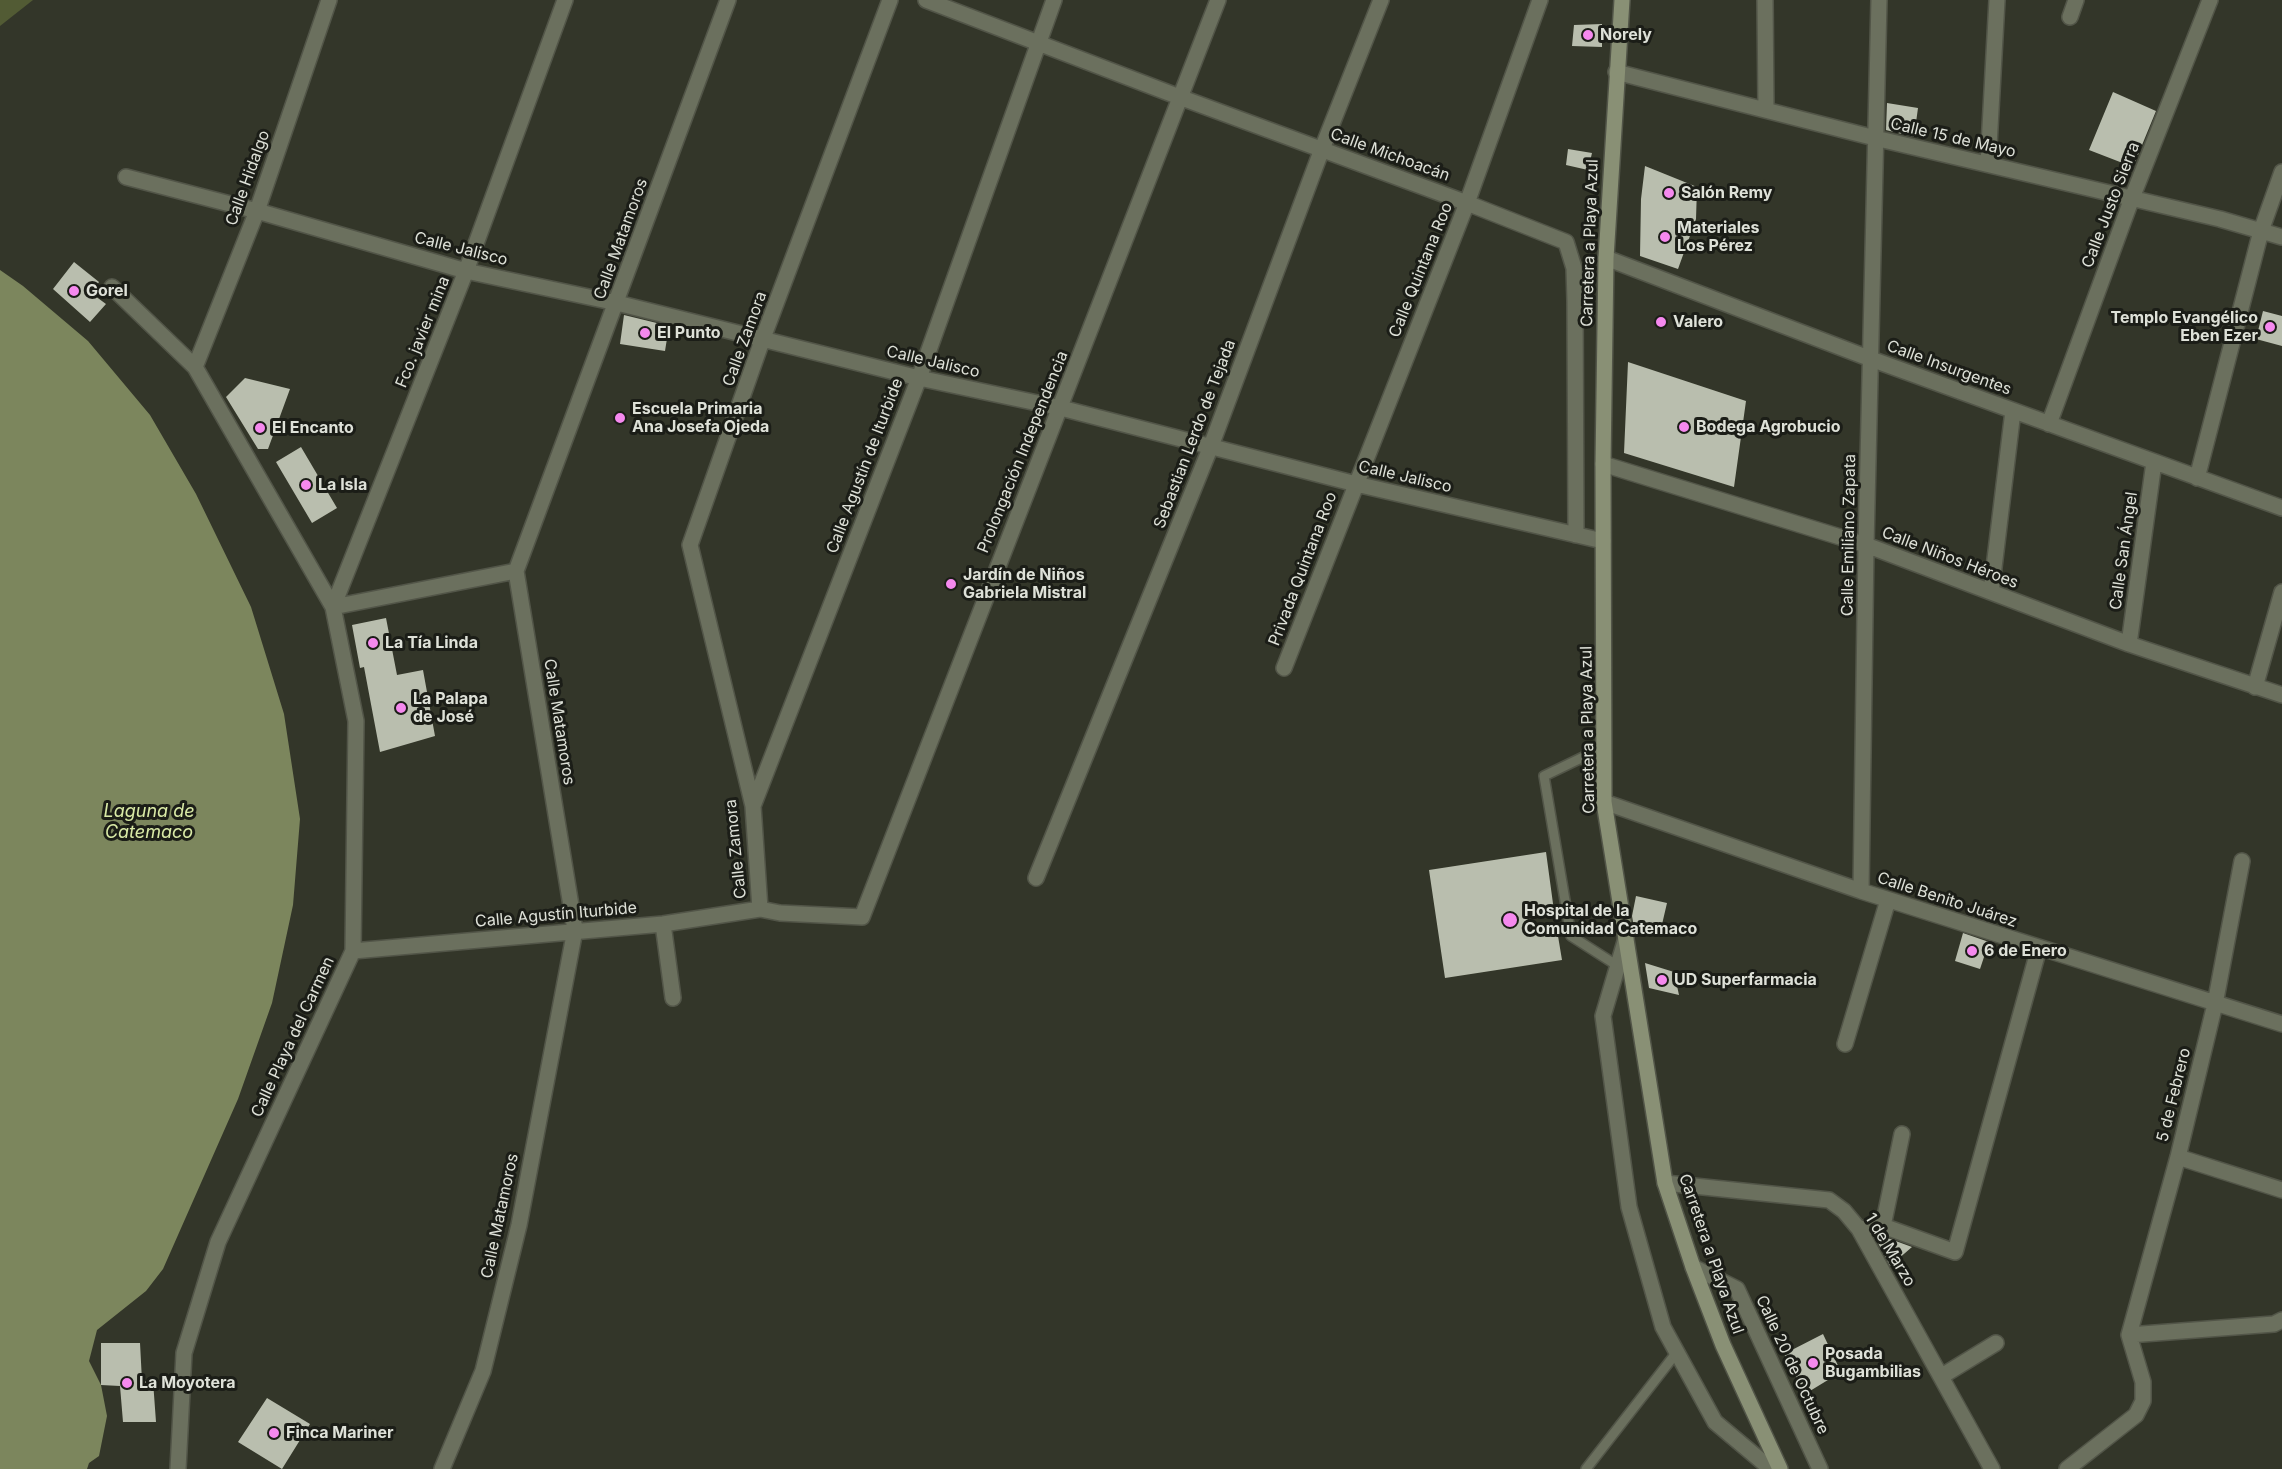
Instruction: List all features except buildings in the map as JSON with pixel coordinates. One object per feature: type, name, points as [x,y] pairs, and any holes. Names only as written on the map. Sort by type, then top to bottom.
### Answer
[{"type":"main road","name":"Carretera a Playa Azul","points":[[1622,0],[1606,258],[1603,464],[1604,802],[1626,938],[1624,969],[1665,1183],[1693,1267],[1723,1345],[1780,1469]]},
{"type":"street","name":"Calle Hidalgo","points":[[195,367],[257,211],[329,0]]},
{"type":"street","name":"Fco. javier mina","points":[[333,607],[466,271],[565,0]]},
{"type":"street","name":"Calle Matamoros","points":[[442,1469],[483,1371],[516,1236],[575,930],[516,571],[728,0]]},
{"type":"street","name":"Calle Zamora","points":[[760,909],[753,806],[690,545],[764,338],[890,0]]},
{"type":"street","name":"Calle Michoacán","points":[[926,0],[1566,242],[1574,268],[1576,535]]},
{"type":"street","name":"Calle Agustín de Iturbide","points":[[753,806],[919,378],[1054,0]]},
{"type":"street","name":"Prolongación Independencia","points":[[861,917],[1182,98],[1218,0]]},
{"type":"street","name":"Sebastian Lerdo de Tejada","points":[[1036,878],[1211,446],[1322,149],[1381,0]]},
{"type":"street","name":"Calle Quintana Roo","points":[[1356,484],[1467,203],[1540,0]]},
{"type":"street","points":[[1765,0],[1766,109]]},
{"type":"street","name":"Calle Emiliano Zapata","points":[[1861,891],[1866,545],[1879,0]]},
{"type":"street","points":[[1988,164],[1997,0]]},
{"type":"street","points":[[2070,17],[2076,0]]},
{"type":"street","name":"Calle Justo Sierra","points":[[2049,424],[2132,198],[2210,0]]},
{"type":"street","name":"Calle 15 de Mayo","points":[[1616,72],[2282,237]]},
{"type":"street","points":[[2197,478],[2261,231],[2282,172]]},
{"type":"street","name":"Calle Jalisco","points":[[126,177],[257,211],[466,271],[617,303],[919,378],[1061,408],[1356,484],[1603,541]]},
{"type":"street","name":"Calle Insurgentes","points":[[1606,258],[1871,359],[2282,508]]},
{"type":"street","points":[[112,287],[195,367],[333,607],[516,571]]},
{"type":"street","points":[[1991,592],[2013,411]]},
{"type":"street","name":"Calle San Ángel","points":[[2129,644],[2154,462]]},
{"type":"street","name":"Calle Niños Héroes","points":[[1603,464],[1866,545],[2129,644],[2282,695]]},
{"type":"street","name":"Privada Quintana Roo","points":[[1284,668],[1356,484]]},
{"type":"street","points":[[2255,687],[2282,592]]},
{"type":"street","name":"Calle Playa del Carmen","points":[[177,1469],[184,1353],[218,1242],[353,951],[356,721],[333,607]]},
{"type":"street","name":"Calle Benito Juárez","points":[[1604,802],[1888,900],[2282,1024]]},
{"type":"street","name":"5 de Febrero","points":[[2129,1335],[2178,1157],[2215,1004],[2242,861]]},
{"type":"street","points":[[1845,1044],[1888,900]]},
{"type":"street","name":"Calle Agustín Iturbide","points":[[353,951],[663,924],[760,909],[780,913],[861,917]]},
{"type":"street","points":[[663,924],[673,998]]},
{"type":"street","points":[[1859,1229],[1883,1226],[1955,1252],[2039,948]]},
{"type":"street","points":[[1624,969],[1603,1016],[1629,1207],[1663,1327],[1715,1422],[1771,1469]]},
{"type":"street","points":[[1883,1226],[1902,1134]]},
{"type":"street","points":[[2178,1157],[2282,1190]]},
{"type":"street","name":"1 de Marzo","points":[[1665,1183],[1829,1200],[1844,1211],[1859,1229],[1992,1469]]},
{"type":"street","name":"Calle 20 de Octubre","points":[[1693,1267],[1737,1289],[1820,1469]]},
{"type":"street","points":[[2067,1469],[2136,1415],[2143,1401],[2143,1382],[2129,1335],[2274,1324],[2282,1320]]},
{"type":"street","points":[[1942,1376],[1996,1343]]},
{"type":"lane","points":[[1604,747],[1544,776],[1570,936],[1624,969]]},
{"type":"lane","points":[[1586,1469],[1677,1352]]},
{"type":"shaded area","points":[[0,0],[33,0],[0,26]]},
{"type":"water","name":"Laguna de Catemaco","points":[[0,270],[23,286],[88,341],[150,415],[196,494],[251,607],[284,714],[300,819],[293,905],[272,1003],[238,1099],[163,1269],[146,1291],[97,1330],[89,1361],[101,1385],[107,1416],[99,1456],[89,1463],[87,1469],[0,1469]]},
{"type":"place","name":"Norely","points":[[1588,35]]},
{"type":"place","name":"Salón Remy","points":[[1669,193]]},
{"type":"place","name":"Materiales Los Pérez","points":[[1665,237]]},
{"type":"place","name":"Gorel","points":[[74,291]]},
{"type":"place","name":"Valero","points":[[1661,322]]},
{"type":"place","name":"Templo Evangélico Eben Ezer","points":[[2270,327]]},
{"type":"place","name":"El Punto","points":[[645,333]]},
{"type":"place","name":"Escuela Primaria Ana Josefa Ojeda","points":[[620,418]]},
{"type":"place","name":"Bodega Agrobucio","points":[[1684,427]]},
{"type":"place","name":"El Encanto","points":[[260,428]]},
{"type":"place","name":"La Isla","points":[[306,485]]},
{"type":"place","name":"Jardín de Niños Gabriela Mistral","points":[[951,584]]},
{"type":"place","name":"La Tía Linda","points":[[373,643]]},
{"type":"place","name":"La Palapa de José","points":[[401,708]]},
{"type":"place","name":"Hospital de la Comunidad Catemaco","points":[[1510,920]]},
{"type":"place","name":"6 de Enero","points":[[1972,951]]},
{"type":"place","name":"UD Superfarmacia","points":[[1662,980]]},
{"type":"place","name":"Posada Bugambilias","points":[[1813,1363]]},
{"type":"place","name":"La Moyotera","points":[[127,1383]]},
{"type":"place","name":"Finca Mariner","points":[[274,1433]]}]
